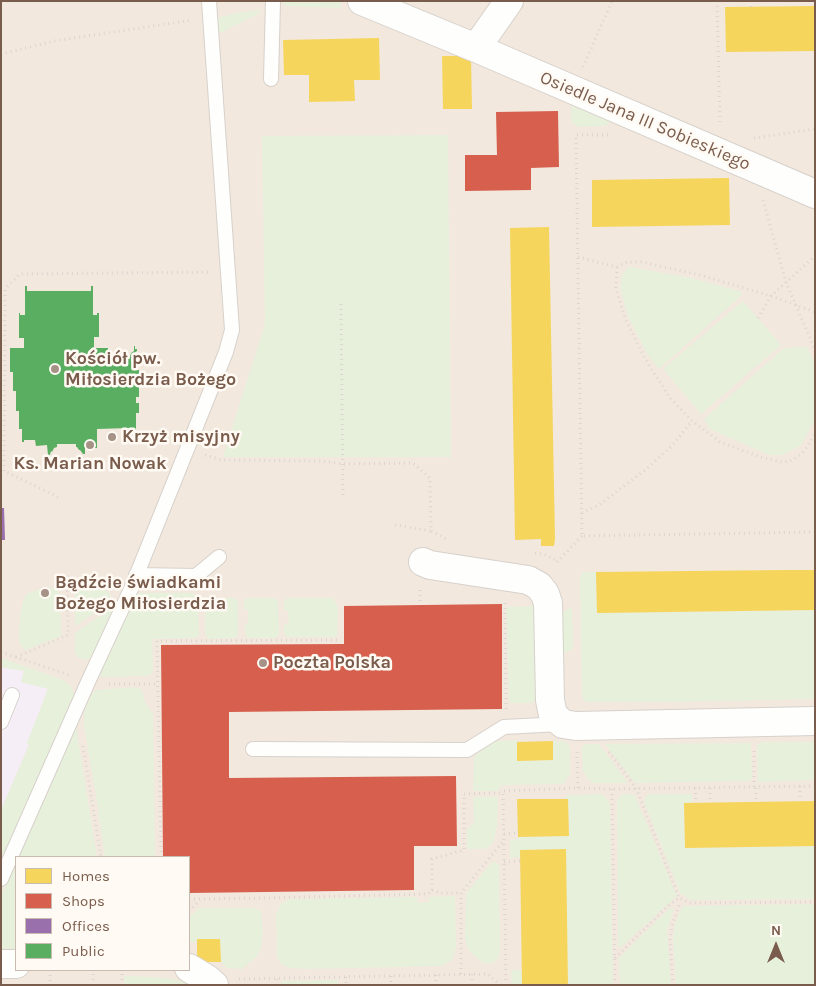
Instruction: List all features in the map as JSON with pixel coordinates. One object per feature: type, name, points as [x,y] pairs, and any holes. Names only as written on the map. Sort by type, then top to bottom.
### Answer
[{"type":"street","name":"Osiedle Jana III Sobieskiego","points":[[362,1],[815,194]]},
{"type":"street","points":[[476,48],[509,1]]},
{"type":"street","points":[[423,562],[430,565],[528,580],[539,586],[545,594],[548,603],[550,700],[553,716],[563,724],[576,726],[815,721]]},
{"type":"street","points":[[1,964],[15,964]]},
{"type":"lane","points":[[1,879],[136,575],[226,352],[232,330],[210,1]]},
{"type":"lane","points":[[271,79],[273,1]]},
{"type":"lane","points":[[136,575],[196,576],[219,557]]},
{"type":"lane","points":[[1,722],[12,694]]},
{"type":"lane","points":[[253,750],[467,750],[504,727],[563,724]]},
{"type":"path","points":[[573,90],[612,1]]},
{"type":"path","points":[[718,1],[720,126]]},
{"type":"path","points":[[751,1],[751,7]]},
{"type":"path","points":[[1,54],[54,41],[211,17]]},
{"type":"path","points":[[750,139],[815,129]]},
{"type":"path","points":[[612,135],[576,135],[582,536],[815,532]]},
{"type":"path","points":[[754,168],[786,282],[815,350]]},
{"type":"path","points":[[758,318],[771,296],[815,256]]},
{"type":"path","points":[[578,257],[617,267],[627,262],[641,262],[700,275],[771,296],[815,312]]},
{"type":"path","points":[[617,267],[616,289],[624,318],[645,359],[670,398],[692,421],[720,442],[780,462],[790,461],[800,455],[808,447],[815,434]]},
{"type":"path","points":[[58,496],[4,470],[5,289],[20,274],[228,272]]},
{"type":"path","points":[[341,304],[343,499]]},
{"type":"path","points":[[582,513],[599,505],[645,470],[671,447],[692,421]]},
{"type":"path","points":[[190,442],[199,452],[221,460],[323,461],[342,464],[413,462],[430,478],[431,531]]},
{"type":"path","points":[[744,451],[746,446]]},
{"type":"path","points":[[396,525],[431,531],[453,542]]},
{"type":"path","points":[[533,553],[542,554],[558,561]]},
{"type":"path","points":[[16,657],[68,635],[67,575]]},
{"type":"path","points":[[504,727],[506,714],[505,600]]},
{"type":"path","points":[[160,856],[157,641],[339,640]]},
{"type":"path","points":[[1,652],[88,682]]},
{"type":"path","points":[[106,684],[157,684]]},
{"type":"path","points":[[76,708],[101,856]]},
{"type":"path","points":[[754,741],[756,802]]},
{"type":"path","points":[[607,750],[636,788],[680,900],[670,940],[673,985]]},
{"type":"path","points":[[800,786],[800,801]]},
{"type":"path","points":[[190,899],[428,894],[432,890],[432,859],[464,850],[464,794],[578,788],[815,786]]},
{"type":"path","points":[[695,788],[696,803]]},
{"type":"path","points":[[710,788],[710,803]]},
{"type":"path","points":[[612,789],[615,985]]},
{"type":"path","points":[[503,793],[506,985]]},
{"type":"path","points":[[504,834],[518,833]]},
{"type":"path","points":[[461,974],[460,892],[504,840]]},
{"type":"path","points":[[504,862],[520,862]]},
{"type":"path","points":[[432,890],[440,893],[460,892]]},
{"type":"path","points":[[190,910],[200,899]]},
{"type":"path","points":[[615,958],[668,906],[680,900],[691,903],[815,902]]},
{"type":"path","points":[[93,974],[93,985]]},
{"type":"path","points":[[122,974],[122,985]]},
{"type":"path","points":[[472,974],[472,985]]},
{"type":"path","points":[[203,977],[277,978],[488,974],[500,985]]},
{"type":"path","points":[[50,975],[50,985]]},
{"type":"path","points":[[436,975],[436,985]]},
{"type":"path","points":[[391,976],[391,985]]},
{"type":"path","points":[[346,977],[346,985]]},
{"type":"path","points":[[277,978],[278,985]]},
{"type":"shaded area","points":[[1,1],[815,1],[815,985],[1,985]]},
{"type":"shaded area","points":[[1,667],[24,671],[48,689],[29,745],[1,810]]},
{"type":"green space","points":[[281,1],[337,1],[340,2],[341,6],[340,8],[287,6]]},
{"type":"green space","points":[[261,10],[258,14],[218,34],[217,18],[241,12]]},
{"type":"green space","points":[[571,101],[610,119],[610,122],[605,126],[578,127],[571,121]]},
{"type":"green space","points":[[448,135],[451,457],[223,457],[265,324],[262,136]]},
{"type":"green space","points":[[629,267],[687,277],[739,291],[743,294],[659,369],[648,355],[628,317],[620,287],[622,275]]},
{"type":"green space","points":[[743,301],[781,345],[701,414],[663,369]]},
{"type":"green space","points":[[807,347],[815,364],[815,420],[801,445],[782,455],[769,455],[710,429],[704,419],[784,348]]},
{"type":"green space","points":[[583,572],[596,572],[597,613],[815,610],[815,699],[586,702],[582,697],[580,578]]},
{"type":"green space","points":[[49,587],[58,590],[60,595],[61,636],[25,650],[19,643],[23,601],[27,594]]},
{"type":"green space","points":[[79,589],[104,589],[110,594],[112,601],[75,626],[75,595]]},
{"type":"green space","points":[[136,593],[191,593],[196,596],[198,599],[199,635],[196,638],[152,639],[153,667],[152,673],[147,676],[96,677]]},
{"type":"green space","points":[[209,598],[235,598],[238,601],[238,634],[235,638],[209,639],[207,637],[205,633],[205,601]]},
{"type":"green space","points":[[246,598],[276,599],[278,602],[278,636],[275,638],[246,637],[245,624],[248,624],[248,610],[244,610],[244,603]]},
{"type":"green space","points":[[288,598],[334,599],[338,607],[337,636],[286,636],[284,625],[289,624],[288,611],[284,610],[284,601]]},
{"type":"green space","points":[[114,606],[92,657],[87,660],[78,658],[75,652],[75,633]]},
{"type":"green space","points":[[535,606],[536,700],[532,703],[509,703],[506,607]]},
{"type":"green space","points":[[572,607],[573,649],[559,656],[558,616]]},
{"type":"green space","points":[[1,658],[63,680],[72,687],[74,706],[1,861],[1,810],[29,745],[27,743],[48,689],[21,682],[24,671],[1,667]]},
{"type":"green space","points":[[136,687],[142,691],[145,702],[153,714],[155,856],[105,856],[84,726],[84,711],[93,692],[96,690]]},
{"type":"green space","points":[[76,726],[97,856],[18,856]]},
{"type":"green space","points":[[517,740],[518,761],[553,760],[553,741],[568,743],[570,748],[570,774],[563,784],[506,785],[500,786],[498,791],[473,791],[474,758],[479,750],[485,744],[495,741]]},
{"type":"green space","points":[[761,742],[815,742],[815,780],[758,782],[757,747]]},
{"type":"green space","points":[[751,743],[752,778],[749,781],[635,783],[605,744]]},
{"type":"green space","points":[[585,744],[599,744],[628,783],[592,783],[583,772],[582,747]]},
{"type":"green space","points":[[602,794],[610,804],[613,985],[568,985],[565,849],[520,850],[520,857],[510,858],[510,840],[518,839],[518,837],[569,836],[568,799],[565,799],[566,796]]},
{"type":"green space","points":[[622,794],[632,794],[635,796],[677,896],[619,947],[617,804]]},
{"type":"green space","points":[[648,794],[692,794],[692,803],[684,803],[685,848],[815,846],[815,899],[691,900],[680,893],[644,802]]},
{"type":"green space","points":[[473,797],[498,797],[497,825],[494,840],[485,849],[467,849],[467,830],[474,822]]},
{"type":"green space","points":[[495,861],[499,865],[500,951],[498,958],[493,963],[483,963],[467,947],[465,937],[466,897],[467,892],[491,863]]},
{"type":"green space","points":[[15,863],[15,957],[1,956],[1,895]]},
{"type":"green space","points":[[455,896],[456,948],[452,960],[441,966],[289,968],[281,964],[277,957],[276,914],[282,903],[290,899],[417,897],[418,903],[429,902],[429,897]]},
{"type":"green space","points":[[815,904],[815,985],[676,985],[673,937],[675,925],[683,906]]},
{"type":"green space","points":[[199,908],[253,908],[261,911],[263,931],[261,949],[257,956],[242,969],[227,968],[221,962],[220,939],[197,939],[197,942],[190,942],[190,917]]},
{"type":"green space","points":[[670,908],[674,909],[667,930],[671,985],[620,985],[619,958]]},
{"type":"green space","points":[[522,970],[522,985],[512,985],[511,975],[512,971]]},
{"type":"green space","points":[[124,976],[172,979],[193,985],[124,985]]},
{"type":"green space","points":[[281,981],[338,981],[339,985],[281,985]]},
{"type":"building: Homes","points":[[815,6],[815,51],[726,52],[725,7]]},
{"type":"building: Homes","points":[[379,38],[380,80],[354,80],[355,101],[309,102],[309,75],[284,75],[283,40]]},
{"type":"building: Homes","points":[[442,56],[471,56],[472,109],[443,109]]},
{"type":"building: Homes","points":[[729,178],[730,225],[592,227],[592,180]]},
{"type":"building: Homes","points":[[549,227],[555,539],[554,546],[541,546],[541,539],[515,540],[510,228]]},
{"type":"building: Homes","points":[[815,570],[815,610],[597,613],[596,572]]},
{"type":"building: Homes","points":[[553,741],[553,760],[517,761],[517,742]]},
{"type":"building: Homes","points":[[517,799],[568,799],[569,836],[518,837]]},
{"type":"building: Homes","points":[[815,801],[815,846],[685,848],[684,803]]},
{"type":"building: Homes","points":[[566,849],[568,985],[522,985],[520,850]]},
{"type":"building: Homes","points":[[197,939],[220,939],[221,962],[197,962]]},
{"type":"building: Shops","points":[[558,111],[559,167],[531,168],[531,190],[465,191],[465,155],[497,155],[496,112]]},
{"type":"building: Shops","points":[[502,604],[502,709],[229,712],[229,778],[456,776],[457,846],[414,846],[414,890],[190,893],[190,856],[163,856],[161,645],[344,644],[344,606]]},
{"type":"building: Offices","points":[[1,508],[4,508],[5,540],[1,540]]},
{"type":"building: Public","name":"Kościół pw. Miłosierdzia Bożego","points":[[25,286],[27,286],[27,291],[91,291],[91,286],[93,286],[93,315],[99,313],[99,337],[94,337],[94,348],[108,348],[108,357],[130,357],[134,351],[134,346],[137,349],[134,353],[134,358],[131,357],[134,367],[136,370],[139,370],[139,380],[135,380],[136,387],[139,387],[139,397],[136,397],[136,403],[139,403],[139,413],[136,413],[136,430],[129,428],[97,429],[97,448],[95,448],[95,445],[85,445],[85,454],[76,447],[76,444],[57,444],[57,447],[48,455],[47,445],[36,446],[35,440],[24,440],[22,442],[22,429],[19,429],[19,411],[16,411],[16,391],[13,391],[13,372],[10,372],[10,348],[24,348],[24,338],[19,338],[19,313],[20,315],[25,315]]},
{"type":"place","name":"Kościół pw. Miłosierdzia Bożego","points":[[55,369]]},
{"type":"place","name":"Krzyż misyjny","points":[[112,437]]},
{"type":"place","name":"Ks. Marian Nowak","points":[[90,445]]},
{"type":"place","name":"Bądźcie świadkami Bożego Miłosierdzia","points":[[45,593]]},
{"type":"place","name":"Poczta Polska","points":[[263,663]]}]
